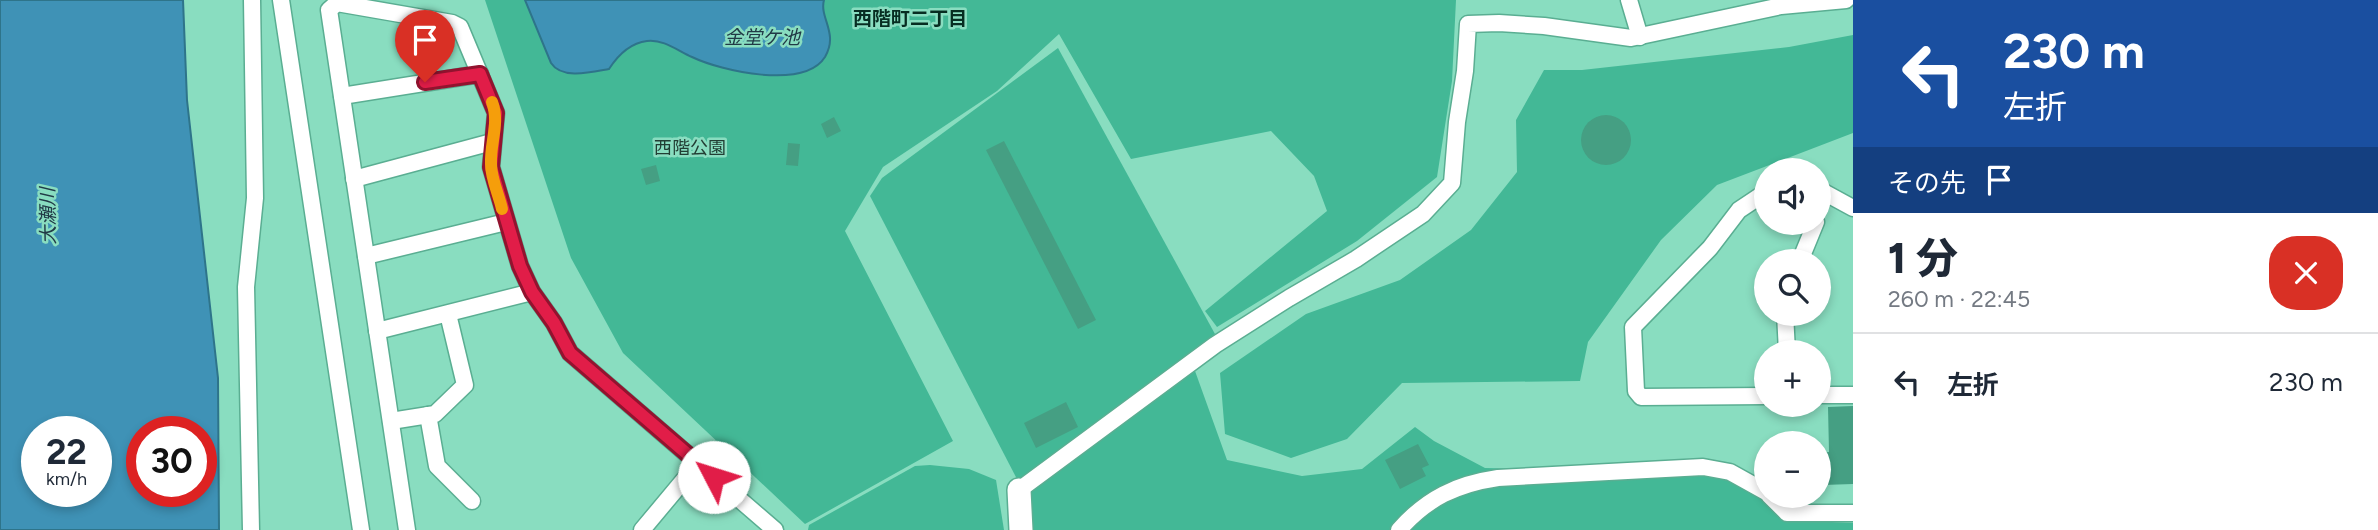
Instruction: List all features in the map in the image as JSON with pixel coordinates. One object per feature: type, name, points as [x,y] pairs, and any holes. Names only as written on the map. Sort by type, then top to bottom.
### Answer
[{"type":"street","points":[[251,530],[246,287],[256,198],[252,0]]},
{"type":"street","points":[[281,0],[361,530]]},
{"type":"street","points":[[1629,0],[1640,37]]},
{"type":"street","points":[[1021,530],[1019,490],[1214,345],[1356,259],[1423,214],[1452,183],[1468,24],[1545,26],[1631,38],[1781,6],[1846,0]]},
{"type":"street","points":[[407,530],[328,5],[337,3],[452,23],[460,27],[496,113],[491,167],[520,266],[532,292],[554,323],[570,353],[775,530]]},
{"type":"street","points":[[342,96],[480,74]]},
{"type":"street","points":[[354,179],[492,142]]},
{"type":"street","points":[[1831,196],[1853,208]]},
{"type":"street","points":[[1754,200],[1739,211],[1710,248],[1633,327],[1636,391],[1642,397],[1754,396]]},
{"type":"street","points":[[366,256],[506,222]]},
{"type":"street","points":[[377,331],[532,292]]},
{"type":"street","points":[[391,421],[435,414],[465,385],[448,314]]},
{"type":"street","points":[[1831,395],[1853,395]]},
{"type":"street","points":[[428,415],[437,466],[472,501]]},
{"type":"street","points":[[642,530],[698,463]]},
{"type":"street","points":[[1399,530],[1415,511],[1440,496],[1470,482],[1499,478],[1703,467],[1730,472],[1754,486]]},
{"type":"street","points":[[1782,508],[1787,513],[1853,513]]},
{"type":"green space","name":"西階公園","points":[[485,0],[1456,0],[1452,81],[1437,177],[1357,241],[1217,327],[1205,311],[1327,211],[1314,176],[1271,131],[1131,159],[1059,34],[997,91],[883,167],[845,231],[953,441],[805,524],[623,353],[571,258]]},
{"type":"green space","points":[[1853,35],[1853,133],[1788,158],[1754,158],[1754,171],[1717,185],[1661,240],[1588,342],[1580,381],[1402,383],[1347,439],[1291,458],[1225,434],[1220,373],[1306,314],[1400,280],[1471,230],[1517,172],[1516,120],[1544,70],[1582,70],[1789,47]]},
{"type":"green space","points":[[1058,48],[1215,334],[1019,483],[870,196],[882,178]]},
{"type":"green space","points":[[1195,371],[1227,460],[1302,476],[1362,469],[1415,427],[1434,441],[1485,468],[1704,473],[1728,477],[1754,491],[1754,508],[1775,508],[1789,520],[1853,523],[1853,530],[1029,530],[1029,493]]},
{"type":"green space","points":[[915,466],[969,469],[996,480],[1004,530],[808,530],[809,525]]},
{"type":"water","name":"大瀬川","points":[[0,0],[183,0],[187,100],[218,378],[219,530],[0,530]]},
{"type":"water","name":"金堂ケ池","points":[[525,0],[824,0],[824,13],[830,33],[829,48],[825,57],[814,67],[799,73],[762,75],[722,68],[665,44],[647,41],[630,47],[609,69],[586,73],[562,72],[551,63]]},
{"type":"building","points":[[1606,115],[1624,122],[1631,140],[1624,158],[1606,165],[1588,158],[1581,140],[1588,122]]},
{"type":"building","points":[[834,117],[841,131],[827,138],[821,124]]},
{"type":"building","points":[[1004,141],[1096,320],[1078,329],[986,150]]},
{"type":"building","points":[[788,143],[800,144],[798,166],[786,165]]},
{"type":"building","points":[[656,165],[660,181],[646,185],[641,169]]},
{"type":"building","points":[[1066,402],[1078,427],[1036,448],[1024,423]]},
{"type":"building","points":[[1853,406],[1853,484],[1831,485],[1831,431],[1829,431],[1828,417],[1831,417],[1831,407]]},
{"type":"building","points":[[1418,444],[1429,465],[1422,468],[1426,476],[1400,489],[1385,460]]},
{"type":"slow traffic","points":[[492,102],[496,121],[491,167],[502,209]]},
{"type":"district","name":"西階町二丁目","points":[[910,18]]},
{"type":"route","points":[[425,82],[480,74],[496,113],[491,167],[520,266],[532,292],[554,323],[570,353],[714,477]]}]
